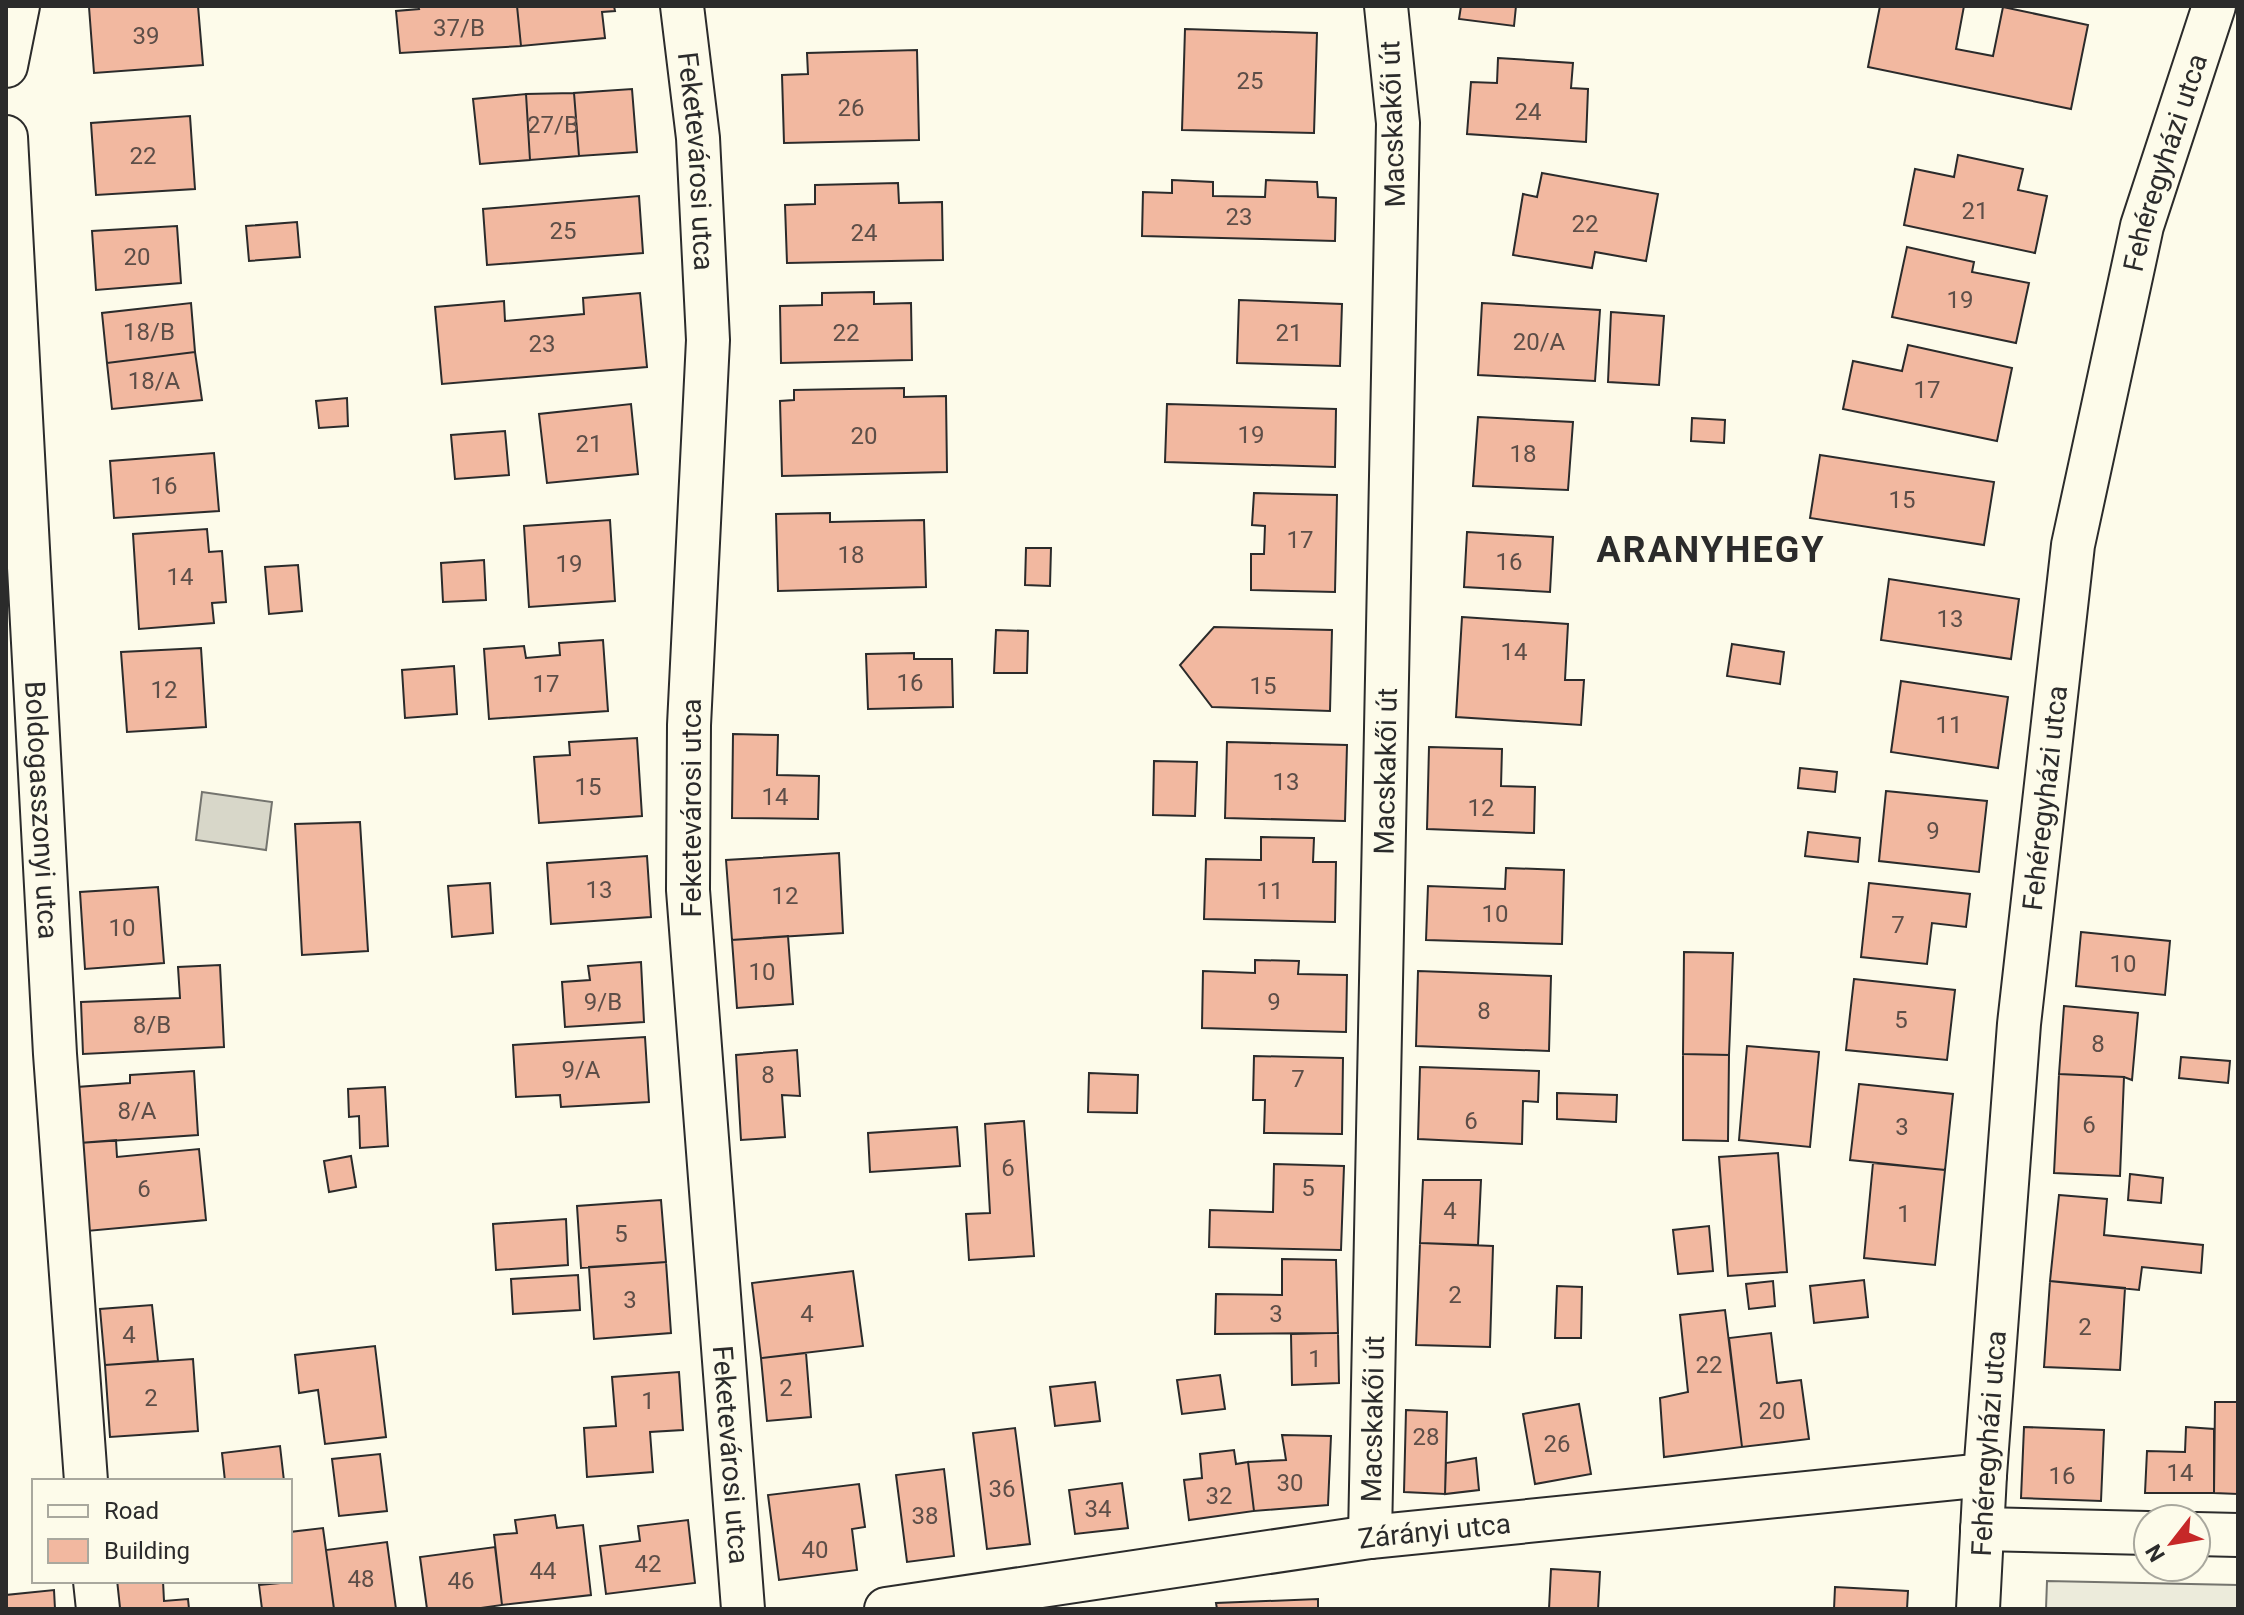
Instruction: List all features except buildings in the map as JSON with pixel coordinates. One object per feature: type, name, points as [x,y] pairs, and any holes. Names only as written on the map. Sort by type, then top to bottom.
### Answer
[{"type":"street","points":[[6,66],[18,6]]},
{"type":"street","name":"Feketevárosi utca","points":[[682,6],[698,138],[708,340],[689,725],[688,890],[743,1609]]},
{"type":"street","name":"Macskakői út","points":[[1370,1537],[1398,123],[1386,6]]},
{"type":"street","name":"Fehéregyházi utca","points":[[1978,1609],[2019,1024],[2073,545],[2142,226],[2214,6]]},
{"type":"street","name":"Boldogasszonyi utca","points":[[6,137],[54,1039],[86,1479]]},
{"type":"street","name":"Zárányi utca","points":[[886,1609],[1370,1537],[1985,1475]]},
{"type":"street","points":[[1982,1529],[2132,1533]]},
{"type":"street","points":[[2212,1534],[2238,1535]]},
{"type":"street","points":[[95,1583],[98,1609]]},
{"type":"shaded area","points":[[202,792],[272,802],[266,850],[196,840]]},
{"type":"shaded area","points":[[2047,1581],[2238,1585],[2238,1609],[2046,1609]]},
{"type":"district","name":"ARANYHEGY","points":[[1711,549]]}]
